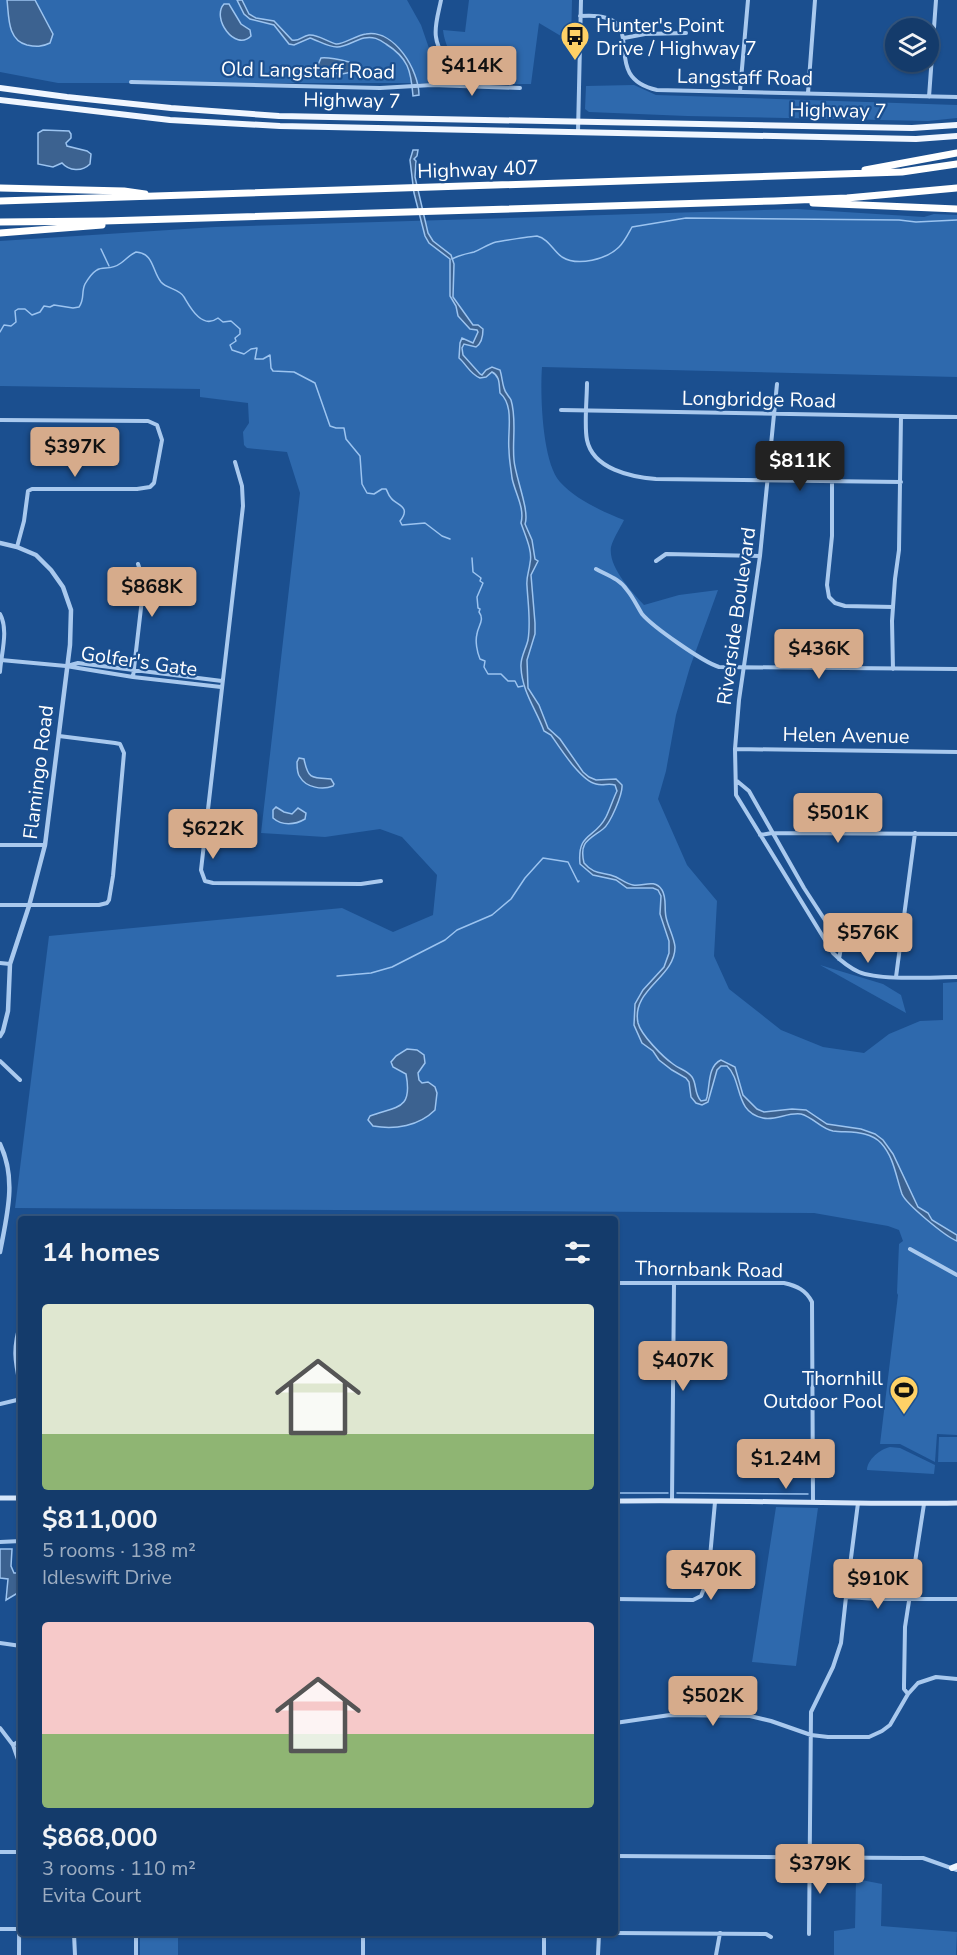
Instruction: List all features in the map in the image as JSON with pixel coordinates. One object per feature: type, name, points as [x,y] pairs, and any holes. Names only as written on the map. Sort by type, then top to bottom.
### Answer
[{"type":"highway","points":[[847,173],[957,153]]},
{"type":"highway","name":"Highway 407","points":[[0,201],[902,172],[957,164]]},
{"type":"highway","points":[[0,188],[124,191],[162,197]]},
{"type":"highway","name":"Highway 407","points":[[0,222],[141,220],[774,201],[847,198],[957,188]]},
{"type":"highway","points":[[774,201],[957,208]]},
{"type":"highway","points":[[0,233],[81,228],[141,220]]},
{"type":"main road","name":"Highway 7","points":[[0,88],[171,108],[279,116],[912,128],[957,125]]},
{"type":"main road","name":"Highway 7","points":[[0,100],[170,120],[280,126],[916,139],[957,136]]},
{"type":"main road","points":[[0,1498],[18,1498]]},
{"type":"main road","points":[[618,1501],[957,1503]]},
{"type":"street","points":[[441,0],[435,35],[437,44],[453,73],[452,86]]},
{"type":"street","points":[[578,133],[581,0]]},
{"type":"street","points":[[740,91],[748,0]]},
{"type":"street","points":[[808,93],[815,0]]},
{"type":"street","points":[[929,97],[936,0]]},
{"type":"street","points":[[580,16],[601,16],[612,20],[621,30],[624,38],[645,34],[686,33]]},
{"type":"street","name":"Langstaff Road","points":[[624,38],[625,65],[634,78],[644,86],[657,90],[957,97]]},
{"type":"street","name":"Old Langstaff Road","points":[[131,82],[380,88],[410,85],[520,88]]},
{"type":"street","points":[[587,383],[587,440],[591,452],[605,465],[629,475],[656,479],[900,482]]},
{"type":"street","name":"Riverside Boulevard","points":[[777,384],[760,556],[739,700],[735,749],[736,795],[833,953],[839,959],[867,975],[957,977]]},
{"type":"street","name":"Longbridge Road","points":[[561,410],[957,417]]},
{"type":"street","points":[[893,669],[893,607],[899,550],[901,415]]},
{"type":"street","points":[[0,420],[148,421],[157,425],[162,440],[154,483],[150,487],[33,489],[28,491],[24,521],[17,547]]},
{"type":"street","points":[[236,462],[242,486],[243,506],[201,870],[205,881],[213,883],[361,884],[381,881]]},
{"type":"street","points":[[832,482],[832,536],[827,585],[830,597],[835,603],[844,606],[893,607]]},
{"type":"street","name":"Flamingo Road","points":[[0,543],[36,555],[63,587],[71,610],[70,645],[45,845],[29,906],[10,964],[8,1011],[0,1036]]},
{"type":"street","points":[[656,561],[666,554],[760,556]]},
{"type":"street","points":[[133,677],[144,582],[138,564]]},
{"type":"street","points":[[596,569],[622,584],[649,621],[703,660],[719,667],[957,669]]},
{"type":"street","points":[[0,614],[3,619],[4,633],[0,672]]},
{"type":"street","points":[[1,660],[66,666]]},
{"type":"street","name":"Golfer's Gate","points":[[66,666],[78,663],[222,681]]},
{"type":"street","name":"Golfer's Gate","points":[[66,666],[133,677],[221,687]]},
{"type":"street","points":[[0,905],[99,905],[107,903],[110,895],[124,753],[120,744],[115,742],[59,736]]},
{"type":"street","name":"Helen Avenue","points":[[735,749],[957,752]]},
{"type":"street","points":[[737,781],[749,791],[832,931],[841,948],[839,959]]},
{"type":"street","points":[[760,835],[772,833],[957,834]]},
{"type":"street","points":[[896,977],[915,833]]},
{"type":"street","points":[[0,845],[45,845]]},
{"type":"street","points":[[0,963],[10,964]]},
{"type":"street","points":[[0,1061],[20,1080]]},
{"type":"street","points":[[0,1144],[8,1167],[10,1189],[0,1252]]},
{"type":"street","points":[[909,1249],[957,1275]]},
{"type":"street","name":"Thornbank Road","points":[[618,1282],[784,1283],[802,1289],[810,1298],[813,1326],[813,1502]]},
{"type":"street","points":[[672,1500],[674,1283]]},
{"type":"street","points":[[18,1332],[14,1358],[18,1376]]},
{"type":"street","points":[[0,1404],[18,1400]]},
{"type":"street","points":[[618,1599],[693,1600],[701,1596],[708,1579],[715,1502]]},
{"type":"street","points":[[809,1934],[810,1726],[815,1703],[842,1643],[858,1503]]},
{"type":"street","points":[[908,1694],[904,1689],[905,1627],[924,1504]]},
{"type":"street","points":[[0,1542],[18,1541]]},
{"type":"street","points":[[846,1597],[957,1599]]},
{"type":"street","points":[[0,1643],[18,1646]]},
{"type":"street","points":[[618,1724],[670,1715],[750,1716],[771,1720],[811,1735],[860,1738],[877,1734],[890,1725],[908,1694],[918,1683],[926,1679],[942,1677],[957,1679]]},
{"type":"street","points":[[0,1728],[13,1745],[18,1759]]},
{"type":"street","points":[[13,1745],[18,1742]]},
{"type":"street","points":[[0,1852],[18,1852]]},
{"type":"street","points":[[618,1856],[923,1858],[955,1868]]},
{"type":"street","points":[[0,1929],[18,1929]]},
{"type":"street","points":[[618,1933],[766,1934],[771,1937]]},
{"type":"street","points":[[716,1955],[720,1933]]},
{"type":"street","points":[[20,1955],[21,1936]]},
{"type":"street","points":[[74,1936],[75,1955]]},
{"type":"street","points":[[136,1936],[136,1955]]},
{"type":"street","points":[[363,1936],[363,1955]]},
{"type":"street","points":[[544,1936],[544,1955]]},
{"type":"street","points":[[598,1955],[599,1936]]},
{"type":"shaded area","points":[[0,0],[407,0],[421,25],[441,83],[58,83],[0,72]]},
{"type":"shaded area","points":[[7,0],[35,0],[53,34],[50,43],[33,46],[20,42],[16,38],[10,27]]},
{"type":"shaded area","points":[[237,0],[242,0],[249,14],[256,18],[274,21],[292,40],[312,35],[336,44],[366,34],[377,34],[387,38],[396,45],[410,64],[418,85],[419,95],[413,96],[411,79],[404,60],[381,41],[367,37],[337,47],[310,38],[294,45],[289,44],[274,25],[250,19],[244,14]]},
{"type":"shaded area","points":[[469,0],[572,0],[571,42],[539,23],[531,84],[458,84],[458,77],[443,30],[465,32]]},
{"type":"shaded area","points":[[224,4],[229,4],[241,24],[250,30],[251,36],[245,40],[232,37],[220,17]]},
{"type":"shaded area","points":[[321,58],[349,62],[352,72],[342,74],[323,72],[318,65]]},
{"type":"shaded area","points":[[634,85],[656,95],[957,105],[957,118],[928,121],[687,116],[589,112],[585,109],[586,86]]},
{"type":"shaded area","points":[[43,130],[69,131],[71,138],[66,143],[67,146],[91,154],[90,164],[76,169],[68,168],[62,163],[53,167],[38,164],[38,133]]},
{"type":"shaded area","points":[[413,150],[418,150],[414,159],[416,161],[415,177],[428,233],[433,241],[451,255],[454,264],[453,297],[473,325],[478,325],[483,329],[480,343],[476,347],[464,344],[463,355],[482,375],[492,367],[500,370],[505,390],[513,407],[515,467],[526,511],[525,524],[532,540],[535,559],[538,561],[531,575],[535,634],[527,660],[528,688],[539,705],[548,728],[560,739],[583,772],[596,780],[616,779],[622,785],[618,802],[609,821],[584,846],[584,863],[596,872],[611,875],[631,884],[656,884],[664,896],[666,917],[675,947],[673,958],[641,1001],[638,1011],[640,1028],[664,1056],[692,1077],[701,1101],[706,1100],[712,1071],[721,1060],[735,1067],[743,1095],[757,1109],[764,1112],[806,1110],[827,1124],[861,1129],[875,1134],[883,1140],[893,1154],[918,1207],[928,1213],[932,1220],[957,1235],[957,1241],[927,1220],[905,1199],[889,1154],[876,1139],[865,1134],[829,1130],[801,1114],[768,1119],[754,1115],[743,1103],[732,1072],[727,1066],[721,1066],[717,1070],[708,1102],[702,1105],[696,1103],[691,1097],[689,1082],[686,1078],[659,1060],[653,1051],[642,1043],[634,1025],[635,1004],[643,990],[664,967],[669,953],[669,941],[660,914],[661,896],[658,890],[653,888],[627,888],[616,880],[593,875],[580,864],[581,846],[602,824],[617,791],[615,785],[590,782],[578,771],[551,735],[544,731],[524,684],[521,664],[529,633],[527,583],[531,558],[521,523],[521,506],[512,478],[509,453],[509,412],[505,398],[500,393],[499,381],[495,374],[492,372],[480,378],[471,372],[459,358],[462,338],[473,343],[478,332],[470,329],[458,316],[456,306],[450,296],[450,259],[429,243],[425,236],[414,193],[410,160]]},
{"type":"shaded area","points":[[797,209],[924,217],[934,214],[957,215],[957,377],[542,367],[541,393],[546,444],[554,472],[566,488],[598,509],[624,520],[612,544],[611,555],[622,579],[644,605],[679,595],[718,590],[690,667],[676,715],[666,771],[658,799],[687,865],[717,901],[714,956],[729,989],[781,1030],[823,1047],[864,1053],[889,1034],[920,1021],[943,1020],[943,983],[957,982],[957,1435],[937,1434],[935,1462],[900,1444],[880,1444],[898,1295],[899,1244],[903,1241],[899,1230],[888,1226],[814,1213],[15,1208],[49,936],[342,908],[393,932],[433,915],[437,875],[402,837],[380,829],[325,837],[261,833],[300,493],[287,452],[247,448],[244,445],[243,432],[249,423],[248,403],[200,397],[200,389],[0,386],[0,241],[215,227]]},
{"type":"shaded area","points":[[299,758],[304,759],[309,774],[331,779],[333,786],[324,788],[306,784],[297,770]]},
{"type":"shaded area","points":[[276,807],[292,814],[298,808],[306,813],[305,819],[293,823],[280,822],[273,818],[273,810]]},
{"type":"shaded area","points":[[820,965],[883,984],[901,995],[906,1013]]},
{"type":"shaded area","points":[[407,1049],[417,1050],[424,1055],[425,1063],[418,1073],[419,1080],[435,1087],[437,1093],[435,1110],[422,1120],[406,1126],[373,1126],[368,1120],[370,1116],[395,1108],[405,1100],[408,1086],[406,1074],[393,1067],[391,1062]]},
{"type":"shaded area","points":[[939,1437],[957,1437],[957,1462],[938,1462]]},
{"type":"shaded area","points":[[890,1447],[900,1448],[935,1465],[934,1474],[867,1470],[869,1462],[875,1456]]},
{"type":"shaded area","points":[[776,1507],[818,1508],[796,1666],[752,1662]]},
{"type":"shaded area","points":[[0,1549],[12,1549],[11,1566],[14,1573],[18,1573],[18,1593],[6,1600],[8,1579],[0,1578]]},
{"type":"shaded area","points":[[856,1879],[882,1884],[881,1926],[957,1932],[956,1955],[834,1955],[834,1931],[855,1928]]},
{"type":"shaded area","points":[[140,1936],[178,1936],[178,1955],[140,1955]]},
{"type":"waterway","points":[[452,259],[496,242],[537,236],[545,240],[562,257],[576,261],[592,260],[607,255],[619,247],[632,227],[686,218],[916,222],[957,220]]},
{"type":"waterway","points":[[101,249],[109,266]]},
{"type":"waterway","points":[[0,332],[4,325],[11,326],[16,322],[15,311],[18,309],[25,309],[32,315],[40,312],[44,306],[79,307],[85,284],[95,271],[111,268],[136,252],[142,253],[149,259],[161,282],[182,294],[197,316],[207,321],[218,318],[223,322],[231,321],[240,329],[240,334],[235,338],[236,341],[230,345],[232,350],[244,354],[257,348],[255,359],[263,359],[270,355],[273,371],[294,372],[315,383],[330,426],[344,428],[346,439],[360,456],[362,484],[367,493],[374,494],[386,489],[389,496],[404,509],[400,521],[402,525],[425,523],[450,539]]},
{"type":"waterway","points":[[472,558],[473,572],[481,578],[480,581],[483,583],[477,597],[481,623],[476,640],[480,659],[485,661],[484,667],[488,674],[501,674],[508,681],[515,681],[518,687],[523,686]]},
{"type":"waterway","points":[[337,976],[371,973],[392,967],[445,940],[457,930],[492,915],[511,899],[525,878],[543,858],[568,862],[579,881]]},
{"type":"waterway","points":[[618,1493],[668,1493]]},
{"type":"waterway","points":[[677,1493],[808,1494]]},
{"type":"place","name":"Hunter's Point Drive / Highway 7","points":[[575,62]]},
{"type":"place","name":"Thornhill Outdoor Pool","points":[[904,1416]]}]
